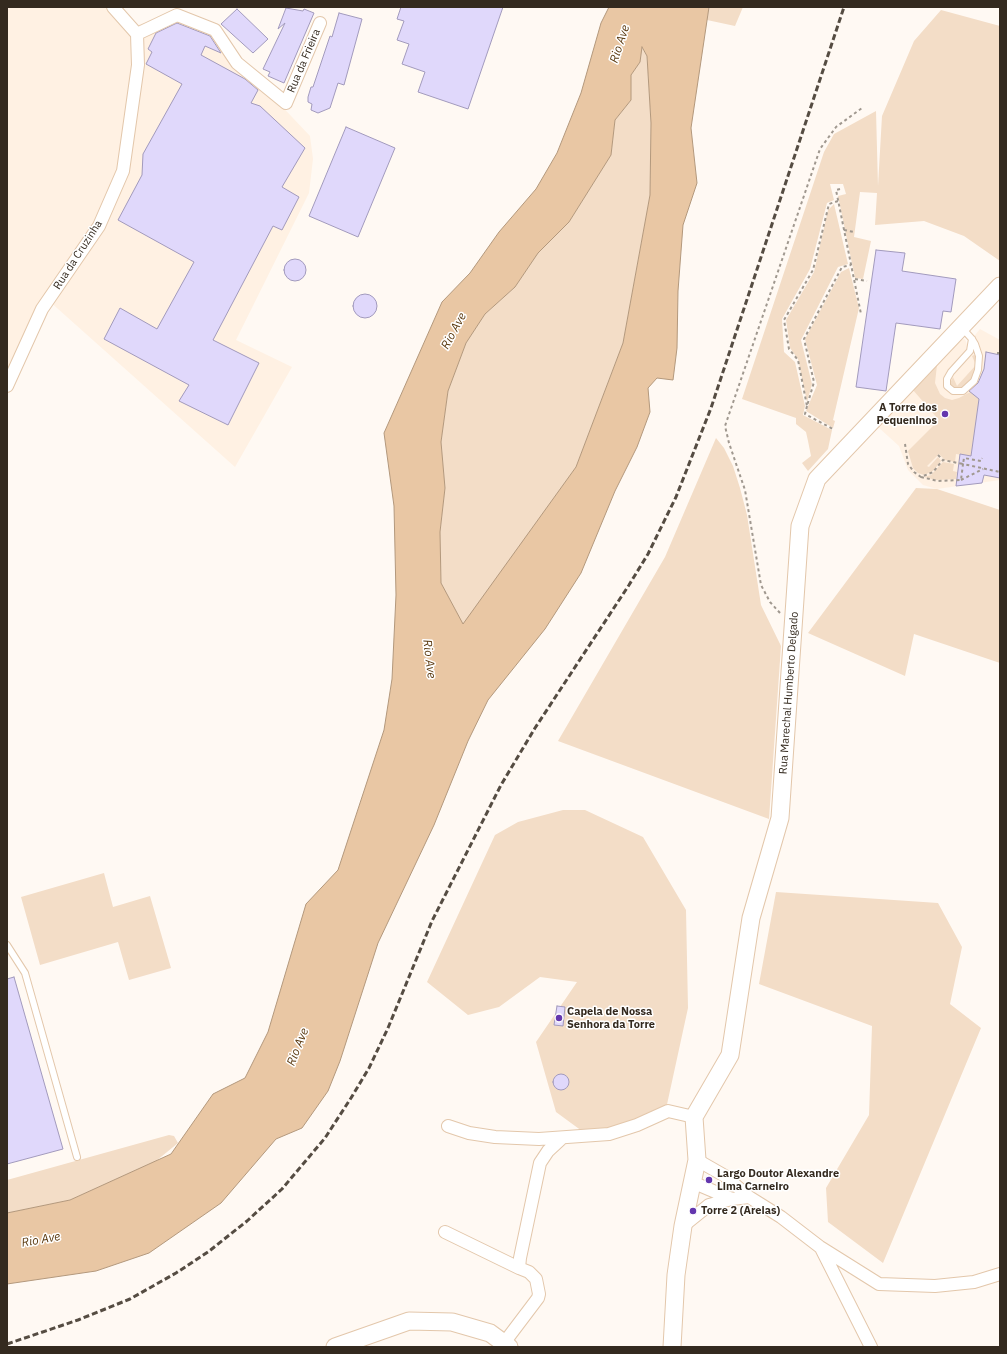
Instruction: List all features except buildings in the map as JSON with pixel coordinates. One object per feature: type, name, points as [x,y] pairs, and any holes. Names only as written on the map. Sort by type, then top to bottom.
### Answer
[{"type":"street","points":[[113,7],[137,34]]},
{"type":"street","name":"Rua da Frieira","points":[[137,34],[177,15],[214,30],[237,63],[286,103],[320,23]]},
{"type":"street","name":"Rua da Cruzinha","points":[[7,386],[42,309],[99,226],[123,171],[138,65],[137,34]]},
{"type":"street","name":"Rua Marechal Humberto Delgado","points":[[694,1117],[730,1056],[751,918],[780,818],[800,526],[818,479],[966,333],[1000,286]]},
{"type":"street","points":[[448,1126],[469,1133],[495,1137],[539,1140],[609,1134],[636,1125],[668,1111],[694,1117],[697,1160],[683,1226],[676,1275],[672,1347]]},
{"type":"street","points":[[519,1268],[525,1230],[540,1163],[548,1151],[562,1138]]},
{"type":"street","points":[[697,1160],[725,1176],[750,1198],[782,1217],[820,1247],[879,1284],[935,1286],[974,1282],[1000,1274]]},
{"type":"street","points":[[692,1182],[732,1199]]},
{"type":"street","points":[[683,1226],[709,1205],[732,1199],[750,1198]]},
{"type":"street","points":[[335,1347],[409,1322],[452,1322],[490,1333],[506,1345],[535,1303],[539,1294],[537,1283],[533,1275],[446,1232]]},
{"type":"street","points":[[820,1247],[871,1347]]},
{"type":"street","points":[[837,1282],[851,1266]]},
{"type":"lane","points":[[966,333],[980,356],[978,370],[974,381],[963,391],[953,391],[947,386],[947,379],[950,372],[970,350],[966,333]]},
{"type":"lane","points":[[7,945],[25,973],[77,1157]]},
{"type":"path","points":[[794,615],[780,614],[770,602],[761,585],[746,490],[729,443],[725,426],[820,148],[836,127],[862,108]]},
{"type":"path","points":[[840,189],[836,190],[861,314]]},
{"type":"path","points":[[807,406],[798,360],[789,349],[784,320],[813,270],[828,204],[838,201]]},
{"type":"path","points":[[844,230],[854,232]]},
{"type":"path","points":[[833,428],[805,414],[814,382],[804,338],[842,267],[851,265]]},
{"type":"path","points":[[854,279],[867,281]]},
{"type":"path","points":[[905,444],[908,464],[914,472],[921,477],[938,481],[961,480],[984,469]]},
{"type":"path","points":[[938,455],[943,460],[1000,472]]},
{"type":"path","points":[[961,480],[964,458],[981,461],[982,458]]},
{"type":"path","points":[[921,477],[932,472],[943,460]]},
{"type":"shaded area","points":[[109,7],[131,27],[178,13],[215,27],[239,61],[310,136],[313,159],[309,193],[236,340],[292,367],[235,467],[48,300],[7,389],[7,8]]},
{"type":"shaded area","points":[[709,7],[743,7],[735,26],[707,20]]},
{"type":"shaded area","points":[[941,10],[1000,26],[1000,261],[964,236],[924,221],[875,225],[877,193],[860,192],[854,237],[871,241],[863,279],[855,278],[838,196],[846,194],[843,184],[830,184],[834,200],[827,203],[810,269],[782,319],[784,352],[795,362],[805,406],[803,415],[832,430],[828,449],[808,471],[802,463],[811,456],[806,432],[796,424],[796,418],[742,399],[824,152],[834,134],[876,111],[878,186],[882,116],[914,41]]},
{"type":"shaded area","points":[[641,46],[647,56],[651,123],[650,195],[623,343],[576,467],[463,625],[441,583],[440,532],[445,488],[441,442],[448,391],[466,343],[485,314],[515,287],[538,253],[569,222],[611,155],[615,120],[631,100],[631,75],[640,62]]},
{"type":"shaded area","points":[[834,204],[848,264],[838,267],[801,340],[812,384],[807,402],[798,359],[790,348],[786,320],[814,272],[828,210]]},
{"type":"shaded area","points":[[849,268],[859,308],[833,420],[835,421],[833,428],[806,411],[817,385],[805,339],[841,272]]},
{"type":"shaded area","name":"A Torre dos Pequeninos","points":[[980,329],[1000,340],[1000,480],[937,489],[923,485],[908,470],[899,446],[878,427],[960,340],[965,339],[967,345]]},
{"type":"shaded area","points":[[972,356],[977,356],[979,360],[976,375],[964,389],[955,390],[951,385],[953,377],[957,386],[976,365]]},
{"type":"shaded area","points":[[937,365],[935,383],[940,394],[945,398],[952,400],[970,392],[981,390],[971,456],[956,454],[955,462],[945,460],[939,454],[927,466],[929,467],[938,457],[941,461],[933,471],[924,475],[918,473],[913,468],[908,451],[939,420],[913,390]]},
{"type":"shaded area","points":[[716,438],[724,448],[733,466],[740,488],[747,515],[761,605],[781,646],[769,819],[558,741],[665,557]]},
{"type":"shaded area","points":[[943,462],[954,464],[953,471],[957,472],[956,479],[936,480],[924,477],[931,475]]},
{"type":"shaded area","points":[[916,488],[937,489],[1000,510],[1000,663],[914,634],[905,676],[808,633]]},
{"type":"shaded area","points":[[563,810],[585,810],[643,837],[686,910],[688,1008],[666,1109],[636,1123],[586,1134],[556,1112],[536,1042],[577,982],[540,977],[499,1007],[468,1015],[427,982],[495,835],[518,822]]},
{"type":"shaded area","points":[[104,873],[113,907],[150,896],[171,968],[129,980],[118,942],[40,965],[21,897]]},
{"type":"shaded area","points":[[776,892],[938,903],[962,947],[950,1004],[981,1028],[883,1263],[828,1222],[826,1188],[869,1115],[872,1026],[759,984]]},
{"type":"shaded area","points":[[169,1135],[174,1136],[178,1143],[156,1161],[70,1200],[7,1213],[7,1180]]},
{"type":"water","name":"Rio Ave","points":[[609,7],[709,7],[691,128],[697,183],[683,225],[678,291],[677,348],[673,380],[657,378],[648,388],[650,412],[637,447],[615,491],[581,573],[545,629],[488,700],[468,741],[434,825],[378,943],[340,1061],[328,1091],[302,1128],[276,1139],[221,1203],[149,1253],[96,1271],[7,1284],[7,1213],[70,1200],[171,1154],[213,1094],[245,1078],[268,1032],[306,904],[338,870],[384,730],[392,679],[396,595],[394,506],[384,433],[442,302],[470,273],[499,232],[536,189],[557,153],[581,93],[601,23]],"holes":[[[642,47],[647,56],[651,123],[650,195],[623,343],[576,467],[463,624],[441,583],[440,532],[445,488],[441,442],[448,391],[466,343],[485,314],[515,287],[538,253],[569,222],[611,155],[615,120],[631,100],[631,75],[640,62]]]},
{"type":"railway","points":[[7,1344],[78,1320],[130,1299],[176,1273],[208,1252],[247,1221],[282,1189],[325,1138],[351,1098],[369,1068],[388,1028],[432,921],[501,785],[535,728],[648,554],[676,497],[711,408],[844,7]]},
{"type":"place","name":"A Torre dos Pequeninos","points":[[945,414]]},
{"type":"place","name":"Capela de Nossa Senhora da Torre","points":[[559,1018]]},
{"type":"place","name":"Largo Doutor Alexandre Lima Carneiro","points":[[709,1180]]},
{"type":"place","name":"Torre 2 (Areias)","points":[[693,1211]]}]
